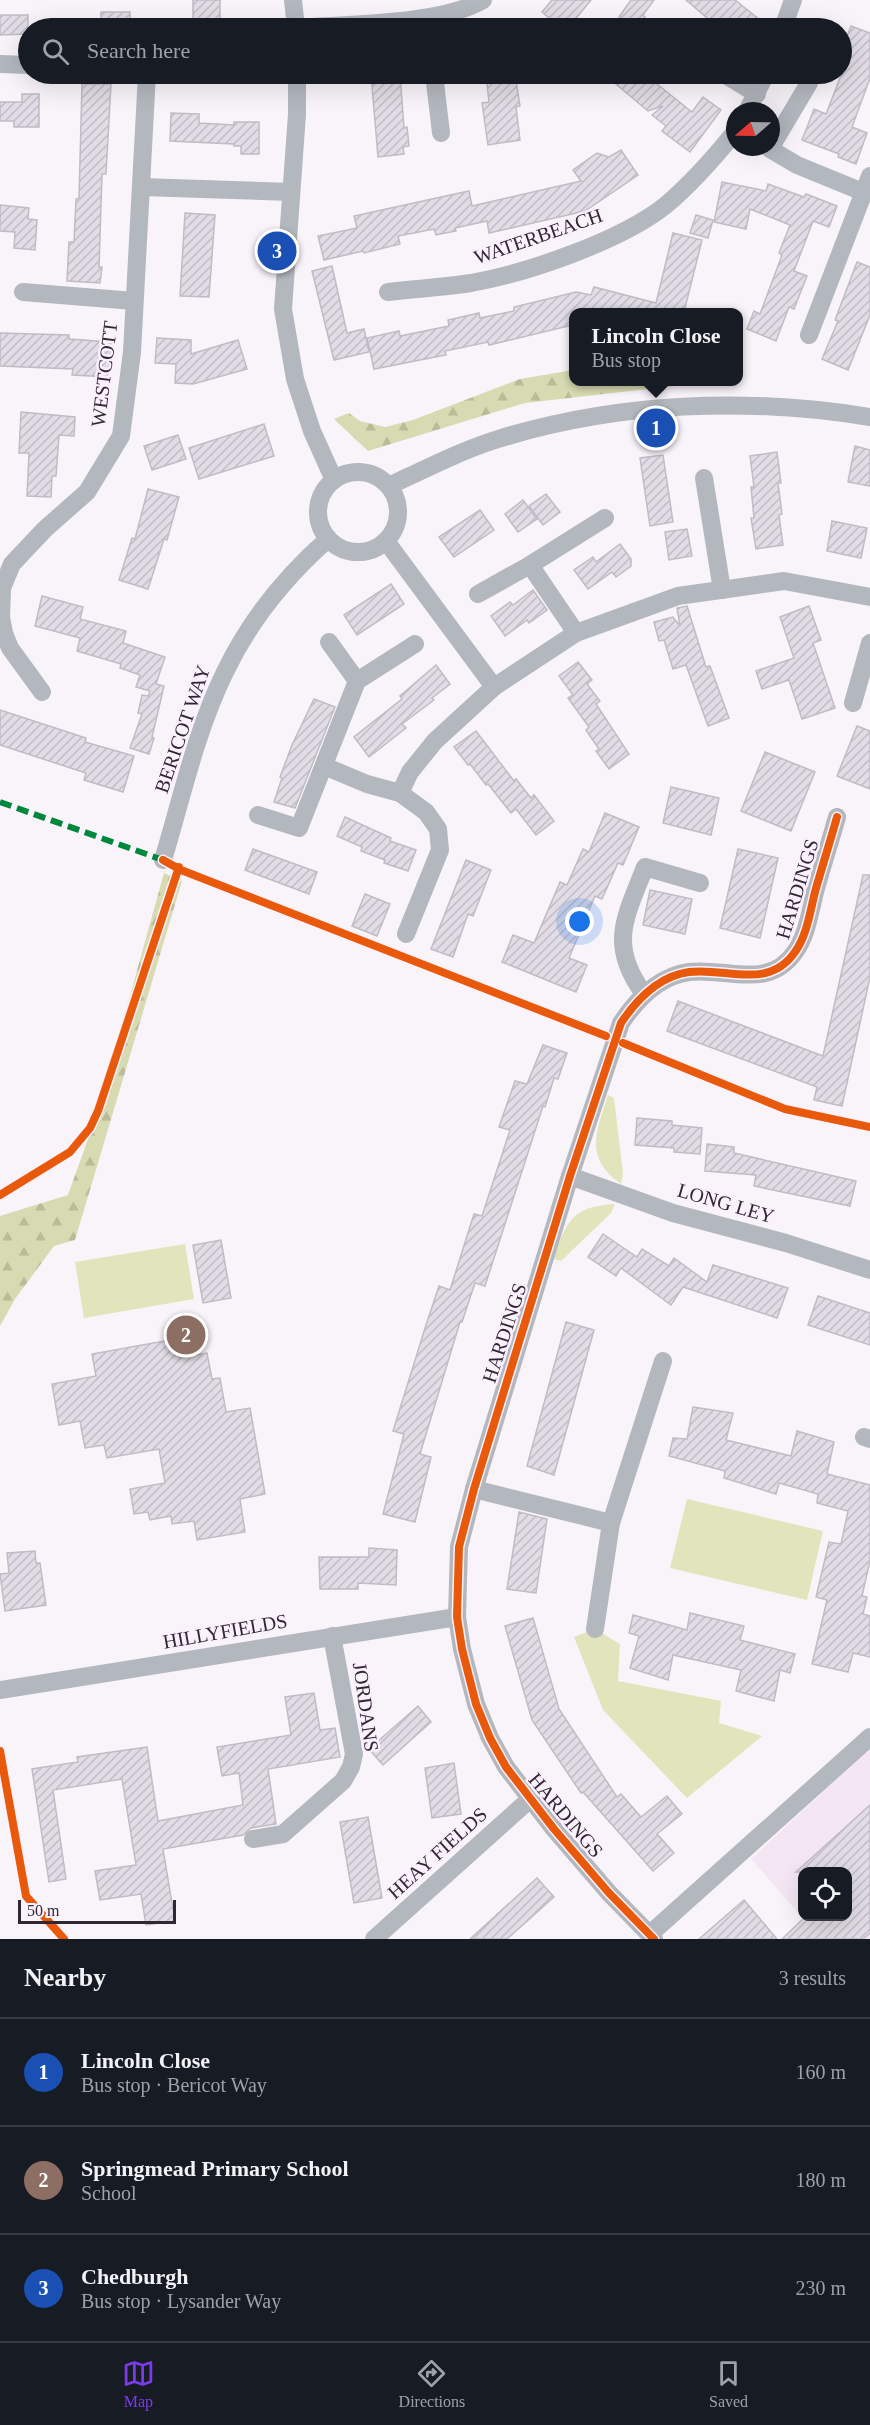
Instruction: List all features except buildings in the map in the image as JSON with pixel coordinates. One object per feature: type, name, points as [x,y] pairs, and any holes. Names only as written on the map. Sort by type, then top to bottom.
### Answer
[{"type":"street","points":[[292,0],[295,18]]},
{"type":"street","points":[[441,18],[483,0]]},
{"type":"street","points":[[787,18],[793,0]]},
{"type":"street","points":[[0,64],[18,65]]},
{"type":"street","name":"WESTCOTT","points":[[42,692],[10,648],[4,633],[1,617],[2,588],[12,564],[45,529],[87,492],[121,436],[132,352],[146,84]]},
{"type":"street","points":[[297,84],[297,114],[283,309],[295,379],[312,431],[333,480]]},
{"type":"street","points":[[435,84],[441,133]]},
{"type":"street","points":[[740,84],[756,94]]},
{"type":"street","points":[[752,102],[761,84]]},
{"type":"street","points":[[780,131],[808,84]]},
{"type":"street","name":"WATERBEACH","points":[[388,292],[492,278],[574,253],[604,241],[664,206],[706,168],[726,143]]},
{"type":"street","points":[[780,154],[797,165],[866,184],[809,335]]},
{"type":"street","points":[[141,187],[291,192]]},
{"type":"street","points":[[23,292],[134,301]]},
{"type":"street","points":[[389,486],[446,459],[499,439],[582,419],[646,409],[698,405],[825,410],[870,417]]},
{"type":"street","points":[[356,472],[374,476],[389,486],[398,508],[394,532],[376,549],[363,553],[344,550],[328,539],[319,522],[319,502],[324,490],[333,480],[356,472]]},
{"type":"street","points":[[705,478],[723,590]]},
{"type":"street","points":[[478,594],[530,565],[605,518]]},
{"type":"street","name":"BERICOT WAY","points":[[163,860],[208,711],[225,672],[263,609],[292,575],[328,539]]},
{"type":"street","points":[[386,541],[494,687]]},
{"type":"street","points":[[530,565],[576,633]]},
{"type":"street","points":[[400,793],[410,772],[435,741],[494,687],[576,633],[678,596],[784,581],[870,597]]},
{"type":"street","points":[[329,642],[357,681]]},
{"type":"street","points":[[853,703],[870,643]]},
{"type":"street","points":[[258,815],[299,828],[357,681],[415,645]]},
{"type":"street","points":[[324,766],[367,784],[400,793],[426,812],[438,829],[440,850],[405,934]]},
{"type":"street","name":"HARDINGS","points":[[837,817],[803,937],[786,963],[774,971],[758,975],[684,973],[661,982],[644,994],[631,1007],[621,1023],[570,1176],[474,1489],[459,1547],[457,1617],[462,1649],[476,1704],[489,1738],[506,1767],[529,1800],[609,1893],[652,1937],[870,1737]]},
{"type":"street","points":[[644,994],[631,976],[624,955],[622,937],[626,915],[645,867],[700,883]]},
{"type":"street","name":"LONG LEY","points":[[570,1176],[673,1213],[870,1270]]},
{"type":"street","points":[[595,1629],[611,1523],[663,1361]]},
{"type":"street","points":[[474,1489],[611,1523]]},
{"type":"street","name":"HILLYFIELDS","points":[[0,1690],[457,1617]]},
{"type":"street","name":"JORDANS","points":[[253,1839],[283,1834],[343,1781],[351,1767],[354,1754],[332,1636]]},
{"type":"street","name":"HEAY FIELDS","points":[[374,1939],[529,1800]]},
{"type":"shaded area","points":[[870,1748],[870,1939],[821,1939],[805,1921],[852,1921],[852,1867],[798,1867],[798,1913],[751,1859]]},
{"type":"green space","points":[[569,371],[569,386],[674,386],[525,403],[368,451],[334,419],[349,413],[360,421],[385,427],[413,420],[520,379]]},
{"type":"green space","points":[[164,873],[182,881],[75,1240],[54,1246],[15,1299],[0,1326],[0,1216],[68,1195],[98,1111]]},
{"type":"green space","points":[[608,1095],[614,1098],[623,1174],[621,1184],[609,1174],[597,1154],[597,1133]]},
{"type":"green space","points":[[615,1204],[611,1213],[561,1261],[553,1259],[562,1235],[573,1218],[589,1208]]},
{"type":"green space","points":[[185,1244],[194,1299],[84,1318],[75,1262]]},
{"type":"green space","points":[[687,1499],[823,1531],[807,1600],[670,1568]]},
{"type":"green space","points":[[595,1629],[620,1644],[618,1681],[721,1701],[719,1723],[762,1736],[687,1798],[603,1710],[574,1637]]},
{"type":"marked path","points":[[0,802],[163,860]]},
{"type":"cycle path","points":[[654,1939],[609,1893],[554,1829],[506,1767],[490,1738],[476,1704],[462,1649],[457,1617],[459,1547],[474,1489],[570,1176],[621,1023],[634,1005],[650,990],[678,974],[703,971],[759,974],[772,971],[784,964],[795,952],[805,931],[837,817]]},
{"type":"cycle path","points":[[163,860],[181,870],[606,1036]]},
{"type":"cycle path","points":[[0,1195],[70,1152],[90,1128],[98,1111],[179,867]]},
{"type":"cycle path","points":[[623,1043],[785,1109],[870,1127]]},
{"type":"cycle path","points":[[0,1751],[26,1896],[64,1939]]},
{"type":"place","name":"Chedburgh","points":[[277,251]]},
{"type":"place","name":"Lincoln Close","points":[[656,428]]},
{"type":"place","name":"Springmead Primary School","points":[[186,1335]]}]
